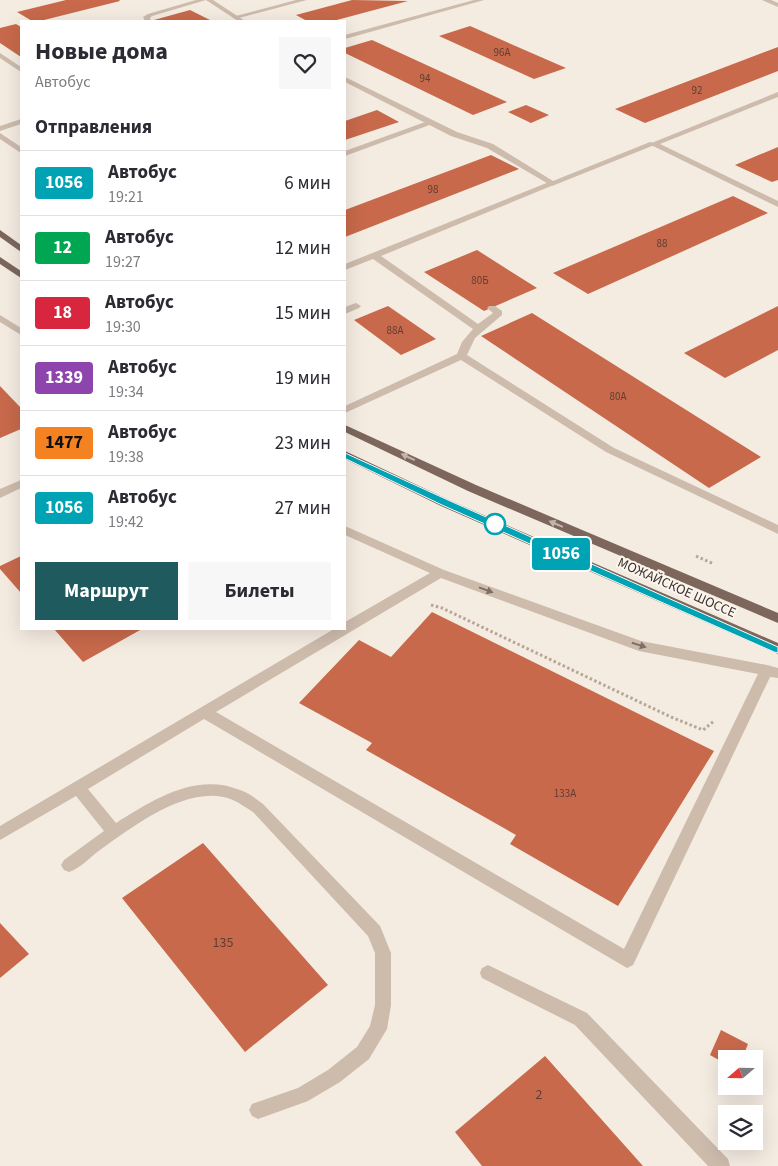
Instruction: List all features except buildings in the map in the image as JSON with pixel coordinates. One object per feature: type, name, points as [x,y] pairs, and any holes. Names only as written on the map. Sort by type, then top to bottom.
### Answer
[{"type":"main road","points":[[0,233],[20,248]]},
{"type":"main road","points":[[0,260],[20,275]]},
{"type":"main road","name":"МОЖАЙСКОЕ ШОССЕ","points":[[346,428],[472,488],[778,618]]},
{"type":"main road","name":"МОЖАЙСКОЕ ШОССЕ","points":[[346,455],[454,506],[778,649]]},
{"type":"street","points":[[148,20],[146,17],[150,14],[204,0]]},
{"type":"street","points":[[209,0],[240,20]]},
{"type":"street","points":[[235,17],[304,0]]},
{"type":"street","points":[[346,37],[481,0]]},
{"type":"street","points":[[765,0],[778,5]]},
{"type":"street","points":[[0,55],[20,69]]},
{"type":"street","points":[[346,80],[454,134],[490,146],[552,184]]},
{"type":"street","points":[[346,267],[778,94]]},
{"type":"street","points":[[0,129],[20,121]]},
{"type":"street","points":[[346,154],[431,123]]},
{"type":"street","points":[[0,135],[20,150]]},
{"type":"street","points":[[653,144],[778,204]]},
{"type":"street","points":[[766,198],[778,192]]},
{"type":"street","points":[[374,255],[478,328]]},
{"type":"street","points":[[346,311],[356,306]]},
{"type":"street","points":[[462,356],[465,344],[478,328],[499,313],[492,308]]},
{"type":"street","points":[[0,318],[20,331]]},
{"type":"street","points":[[346,410],[462,356]]},
{"type":"street","points":[[462,356],[610,450],[778,530]]},
{"type":"street","points":[[0,494],[20,484]]},
{"type":"street","points":[[204,712],[627,960],[773,671],[695,658],[639,646],[440,573],[346,530]]},
{"type":"street","points":[[346,627],[440,573]]},
{"type":"street","points":[[0,834],[341,630]]},
{"type":"street","points":[[78,787],[114,832]]},
{"type":"street","points":[[69,865],[91,846],[169,798],[188,792],[211,790],[236,794],[258,808],[374,931],[383,953],[384,1005],[378,1029],[363,1053],[334,1076],[302,1095],[258,1110]]},
{"type":"street","points":[[488,973],[581,1018],[721,1166]]},
{"type":"path","points":[[398,597],[442,608],[671,717],[703,730]]},
{"type":"bus line","name":"1056","points":[[346,455],[445,502],[778,649]]}]
